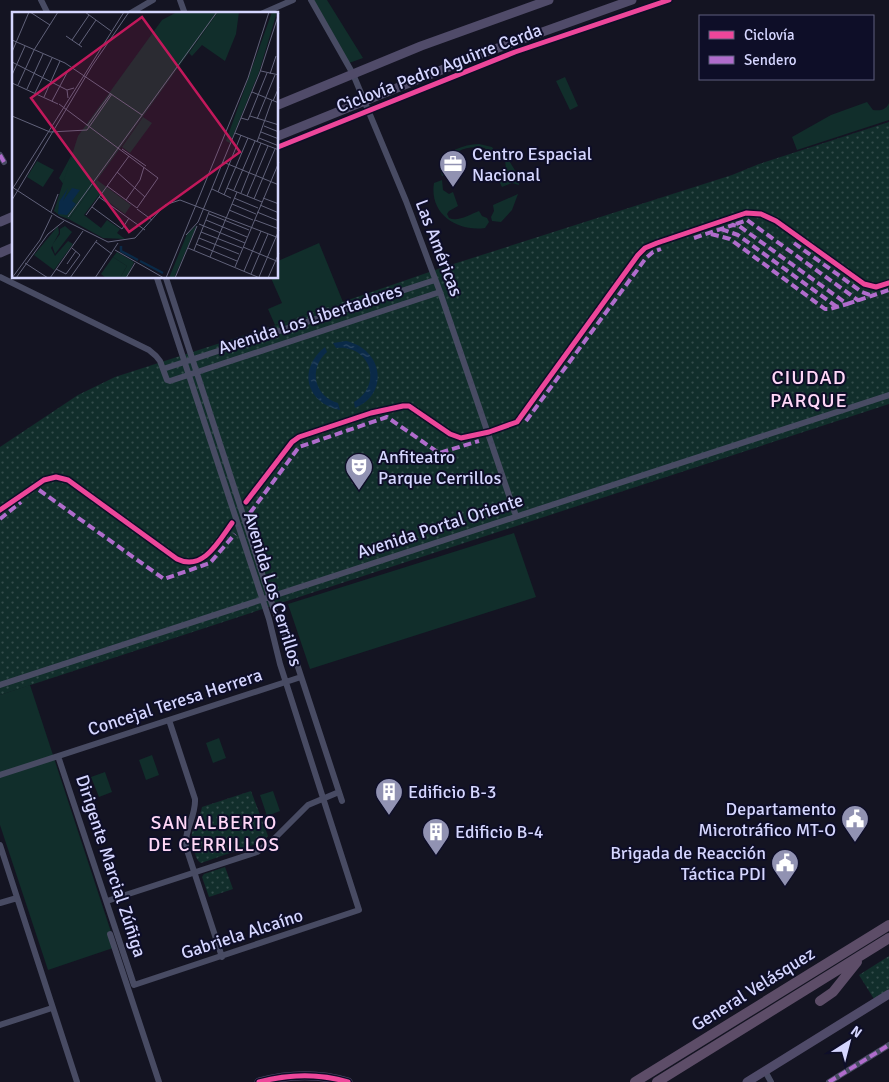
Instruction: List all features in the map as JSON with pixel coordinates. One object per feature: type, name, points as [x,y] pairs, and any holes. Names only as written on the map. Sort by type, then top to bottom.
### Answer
[{"type":"highway","name":"General Velásquez","points":[[635,1082],[889,924]]},
{"type":"highway","name":"General Velásquez","points":[[657,1082],[889,938]]},
{"type":"highway","points":[[820,1001],[833,992],[845,975],[867,952]]},
{"type":"main road","points":[[279,105],[425,45],[549,0]]},
{"type":"main road","points":[[279,136],[508,43],[632,0]]},
{"type":"main road","points":[[0,222],[12,217]]},
{"type":"main road","points":[[0,253],[12,248]]},
{"type":"main road","points":[[746,1082],[889,994]]},
{"type":"main road","points":[[259,1082],[284,1076],[304,1075],[348,1082]]},
{"type":"street","points":[[41,0],[47,12]]},
{"type":"street","points":[[132,12],[153,0]]},
{"type":"street","points":[[180,0],[184,12]]},
{"type":"street","points":[[265,12],[292,0]]},
{"type":"street","name":"Las Américas","points":[[311,0],[353,74],[402,193],[440,292],[516,516]]},
{"type":"street","points":[[0,155],[4,162]]},
{"type":"street","points":[[0,277],[148,350],[156,356],[163,369]]},
{"type":"street","name":"Avenida Los Cerrillos","points":[[157,279],[262,599],[286,682],[359,910]]},
{"type":"street","name":"Avenida Los Cerrillos","points":[[166,279],[270,597],[295,658],[342,801]]},
{"type":"street","name":"Avenida Los Libertadores","points":[[435,280],[184,360],[163,369],[167,380],[170,381],[440,292]]},
{"type":"street","name":"Avenida Portal Oriente","points":[[0,685],[889,395]]},
{"type":"street","name":"Concejal Teresa Herrera","points":[[0,774],[301,677]]},
{"type":"street","points":[[169,720],[195,799],[194,811],[187,828],[185,840],[222,957]]},
{"type":"street","name":"Dirigente Marcial Zúñiga","points":[[58,756],[134,985]]},
{"type":"street","points":[[106,901],[248,855],[264,847],[302,810],[323,797],[339,792]]},
{"type":"street","points":[[0,846],[76,1082]]},
{"type":"street","points":[[0,903],[17,898]]},
{"type":"street","name":"Gabriela Alcaíno","points":[[134,985],[359,910]]},
{"type":"street","points":[[110,934],[159,1082]]},
{"type":"street","points":[[0,1025],[52,1008]]},
{"type":"street","points":[[829,1082],[889,1045]]},
{"type":"street","points":[[764,1071],[771,1082]]},
{"type":"green space","points":[[313,0],[327,0],[363,58],[349,63]]},
{"type":"green space","points":[[565,77],[578,106],[570,110],[556,81]]},
{"type":"green space","points":[[867,102],[873,110],[884,109],[889,103],[889,120],[797,150],[792,137],[831,115]]},
{"type":"green space","points":[[889,122],[889,404],[0,695],[0,447],[78,395],[115,377],[273,326],[441,268],[732,175],[759,164]]},
{"type":"green space","points":[[479,144],[492,147],[494,150],[487,153],[485,148],[473,147],[457,152],[444,164],[447,174],[442,176],[439,165],[451,152],[461,147]]},
{"type":"green space","points":[[508,159],[516,172],[519,185],[512,183],[502,187],[496,175],[506,169],[505,160]]},
{"type":"green space","points":[[442,180],[443,190],[449,194],[453,192],[458,206],[449,211],[447,214],[449,218],[460,219],[479,211],[489,222],[485,228],[465,227],[447,219],[436,204],[434,194],[434,183]]},
{"type":"green space","points":[[518,194],[512,210],[501,222],[492,221],[493,205]]},
{"type":"green space","points":[[319,243],[343,302],[275,325],[268,309],[282,303],[271,279],[279,279],[279,261]]},
{"type":"green space","points":[[514,533],[536,597],[310,669],[288,604]]},
{"type":"green space","points":[[30,685],[116,947],[48,970],[0,825],[0,695]]},
{"type":"green space","points":[[219,738],[226,758],[213,763],[206,743]]},
{"type":"green space","points":[[152,755],[159,775],[146,780],[139,760]]},
{"type":"green space","points":[[105,772],[112,792],[99,797],[91,777]]},
{"type":"green space","points":[[251,791],[268,836],[256,844],[201,863],[196,858],[192,833],[202,807]]},
{"type":"green space","points":[[273,791],[280,811],[267,816],[260,795]]},
{"type":"green space","points":[[225,867],[233,889],[209,897],[202,877],[204,874]]},
{"type":"green space","points":[[889,956],[889,989],[874,999],[859,975]]},
{"type":"water","points":[[346,341],[368,353],[378,372],[374,393],[355,408],[354,402],[363,395],[369,386],[369,367],[365,359],[357,352],[348,348],[336,348],[333,343]]},
{"type":"water","points":[[325,347],[327,352],[317,366],[316,381],[323,394],[338,403],[340,410],[328,406],[319,400],[309,384],[308,375],[311,365],[316,356]]},
{"type":"marked path","points":[[0,155],[4,162]]},
{"type":"marked path","points":[[736,224],[747,220],[859,301]]},
{"type":"marked path","points":[[694,238],[733,225],[739,226],[847,304],[889,290]]},
{"type":"marked path","points":[[721,229],[738,235],[837,307]]},
{"type":"marked path","points":[[711,234],[730,239],[825,309],[847,304]]},
{"type":"marked path","points":[[794,243],[862,292],[873,296]]},
{"type":"marked path","points":[[526,421],[646,258],[653,252],[661,249]]},
{"type":"marked path","points":[[250,513],[299,447],[387,417],[439,453],[479,441]]},
{"type":"marked path","points":[[39,490],[164,579],[210,563],[235,534]]},
{"type":"marked path","points":[[0,519],[21,502]]},
{"type":"marked path","points":[[829,1082],[889,1045]]},
{"type":"cycle path","name":"Ciclovía Pedro Aguirre Cerda","points":[[279,147],[515,52],[669,0]]},
{"type":"cycle path","points":[[246,502],[292,442],[299,437],[371,413],[409,406],[450,434],[461,438],[489,432],[517,422],[638,255],[645,248],[657,243],[746,213],[761,214],[776,221],[864,284],[876,287],[889,283]]},
{"type":"cycle path","points":[[0,510],[44,480],[56,477],[68,480],[177,559],[186,562],[195,561],[209,553],[232,523]]},
{"type":"cycle path","points":[[259,1082],[292,1076],[326,1077],[348,1082]]},
{"type":"place","name":"Centro Espacial Nacional","points":[[453,188]]},
{"type":"place","name":"Anfiteatro Parque Cerrillos","points":[[359,491]]},
{"type":"place","name":"Edificio B-3","points":[[389,816]]},
{"type":"place","name":"Departamento Microtráfico MT-O","points":[[855,843]]},
{"type":"place","name":"Edificio B-4","points":[[436,856]]},
{"type":"place","name":"Brigada de Reacción Táctica PDI","points":[[785,887]]},
{"type":"district","name":"CIUDAD PARQUE","points":[[809,388]]},
{"type":"district","name":"SAN ALBERTO DE CERRILLOS","points":[[214,833]]}]
